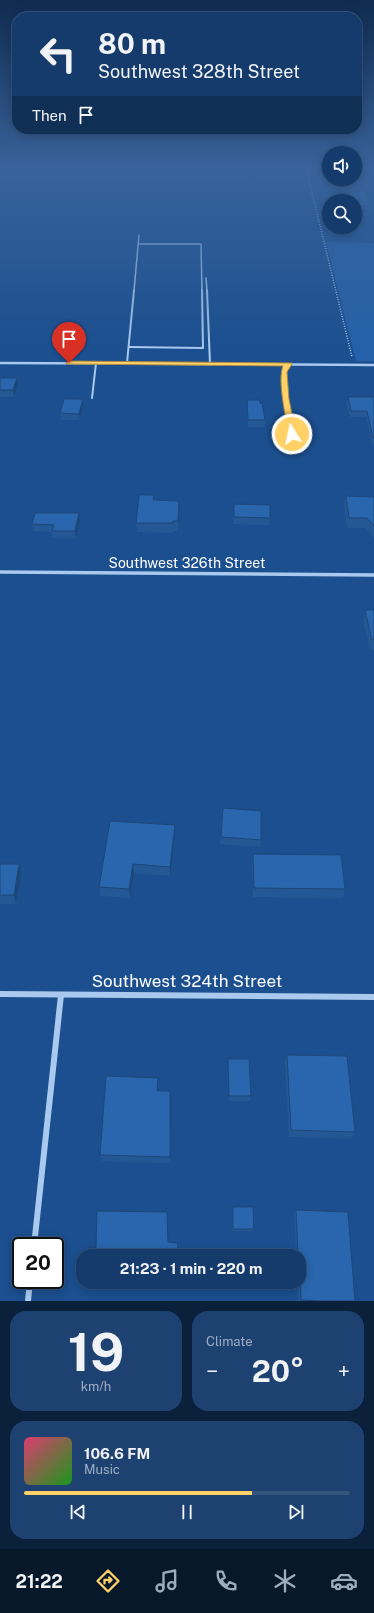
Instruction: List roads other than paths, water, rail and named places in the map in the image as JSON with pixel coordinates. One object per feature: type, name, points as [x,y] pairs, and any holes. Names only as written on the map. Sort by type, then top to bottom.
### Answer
[{"type":"street","points":[[0,363],[374,365]]},
{"type":"street","name":"Southwest 326th Street","points":[[0,572],[374,575]]},
{"type":"street","name":"Southwest 324th Street","points":[[0,994],[374,997]]},
{"type":"street","points":[[35,1237],[61,994]]},
{"type":"street","points":[[28,1301],[29,1289]]},
{"type":"lane","points":[[127,364],[139,235]]},
{"type":"lane","points":[[129,347],[203,348],[201,244],[138,244]]},
{"type":"lane","points":[[206,278],[210,364]]},
{"type":"lane","points":[[92,398],[96,363]]},
{"type":"lane","points":[[289,364],[285,368],[284,372],[286,399],[292,434]]}]
